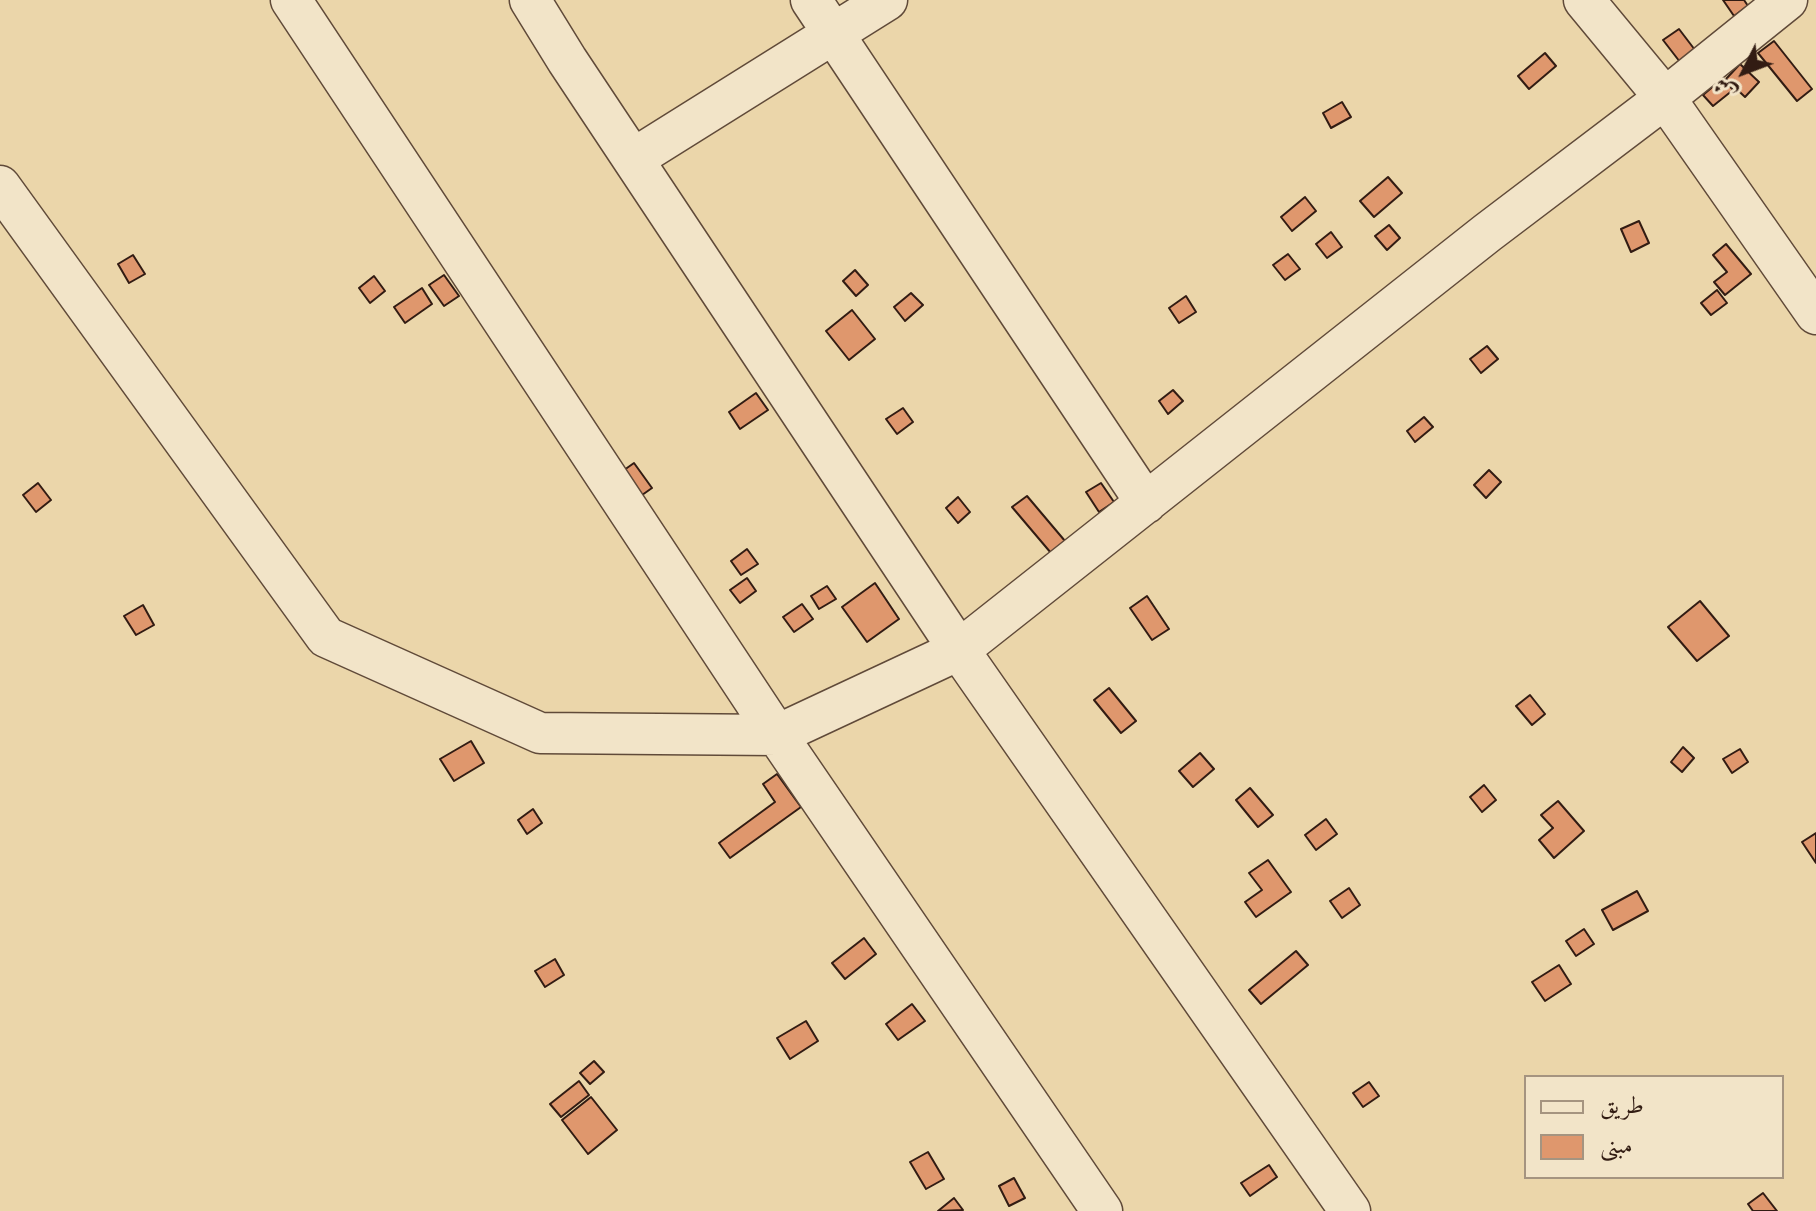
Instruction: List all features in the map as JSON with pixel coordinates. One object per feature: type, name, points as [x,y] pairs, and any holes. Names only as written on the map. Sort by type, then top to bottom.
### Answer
[{"type":"street","points":[[291,0],[777,735],[1102,1211]]},
{"type":"street","points":[[530,0],[959,650],[1350,1211]]},
{"type":"street","points":[[811,0],[1146,503]]},
{"type":"street","points":[[633,159],[887,0]]},
{"type":"street","points":[[1584,0],[1665,98],[1816,314]]},
{"type":"street","points":[[0,186],[326,637],[540,733],[777,735],[959,650],[1787,0]]},
{"type":"building","points":[[1723,0],[1744,0],[1748,6],[1734,16]]},
{"type":"building","points":[[1679,29],[1695,50],[1680,62],[1663,40]]},
{"type":"building","points":[[1774,41],[1812,89],[1797,101],[1758,53]]},
{"type":"building","points":[[1545,53],[1556,66],[1529,89],[1518,76]]},
{"type":"building","points":[[1740,64],[1759,82],[1745,97],[1726,79]]},
{"type":"building","points":[[1723,78],[1733,90],[1713,106],[1703,95]]},
{"type":"building","points":[[1342,102],[1351,117],[1331,128],[1323,113]]},
{"type":"building","points":[[1388,177],[1402,193],[1374,217],[1360,201]]},
{"type":"building","points":[[1305,197],[1316,211],[1292,231],[1281,217]]},
{"type":"building","points":[[1639,221],[1649,243],[1631,252],[1621,229]]},
{"type":"building","points":[[1389,225],[1400,238],[1387,250],[1375,236]]},
{"type":"building","points":[[1331,232],[1342,247],[1327,258],[1316,244]]},
{"type":"building","points":[[1726,244],[1751,274],[1725,295],[1714,282],[1727,272],[1713,255]]},
{"type":"building","points":[[1288,254],[1300,269],[1285,280],[1273,265]]},
{"type":"building","points":[[133,255],[145,274],[129,283],[118,264]]},
{"type":"building","points":[[855,270],[868,285],[856,296],[843,281]]},
{"type":"building","points":[[444,275],[459,296],[444,306],[429,285]]},
{"type":"building","points":[[374,276],[385,291],[370,303],[359,288]]},
{"type":"building","points":[[422,288],[432,304],[405,323],[394,307]]},
{"type":"building","points":[[1717,290],[1727,303],[1711,315],[1701,303]]},
{"type":"building","points":[[911,293],[923,305],[905,321],[894,307]]},
{"type":"building","points":[[1186,296],[1196,312],[1179,323],[1169,308]]},
{"type":"building","points":[[852,310],[875,339],[849,360],[826,331]]},
{"type":"building","points":[[1487,346],[1498,359],[1481,373],[1470,359]]},
{"type":"building","points":[[1173,390],[1183,401],[1168,414],[1159,401]]},
{"type":"building","points":[[756,393],[768,410],[740,429],[729,412]]},
{"type":"building","points":[[903,408],[913,422],[897,434],[886,419]]},
{"type":"building","points":[[1424,417],[1433,427],[1415,442],[1407,431]]},
{"type":"building","points":[[634,463],[652,488],[635,500],[617,475]]},
{"type":"building","points":[[1489,470],[1501,482],[1486,498],[1474,485]]},
{"type":"building","points":[[38,483],[51,500],[36,512],[23,495]]},
{"type":"building","points":[[1101,483],[1114,502],[1099,512],[1086,492]]},
{"type":"building","points":[[1027,496],[1065,541],[1051,553],[1012,507]]},
{"type":"building","points":[[958,497],[970,512],[958,523],[946,508]]},
{"type":"building","points":[[747,549],[758,564],[741,575],[731,561]]},
{"type":"building","points":[[747,578],[756,591],[740,603],[730,590]]},
{"type":"building","points":[[875,583],[899,619],[867,642],[842,607]]},
{"type":"building","points":[[827,586],[836,599],[819,609],[811,596]]},
{"type":"building","points":[[1147,596],[1169,629],[1152,640],[1130,608]]},
{"type":"building","points":[[1700,601],[1729,636],[1697,661],[1668,627]]},
{"type":"building","points":[[802,604],[813,619],[794,632],[783,617]]},
{"type":"building","points":[[143,605],[154,625],[136,635],[124,616]]},
{"type":"building","points":[[1109,688],[1136,721],[1121,733],[1094,700]]},
{"type":"building","points":[[1530,695],[1545,714],[1532,725],[1516,706]]},
{"type":"building","points":[[471,741],[484,763],[454,781],[440,759]]},
{"type":"building","points":[[1683,747],[1694,758],[1682,772],[1671,762]]},
{"type":"building","points":[[1740,749],[1748,762],[1732,773],[1723,759]]},
{"type":"building","points":[[1200,753],[1214,769],[1193,787],[1179,771]]},
{"type":"building","points":[[777,774],[801,807],[730,858],[719,843],[775,802],[763,784]]},
{"type":"building","points":[[1484,785],[1496,800],[1482,812],[1470,797]]},
{"type":"building","points":[[1250,788],[1273,815],[1258,827],[1236,800]]},
{"type":"building","points":[[1558,801],[1584,831],[1554,858],[1539,840],[1553,828],[1541,815]]},
{"type":"building","points":[[533,809],[542,823],[527,834],[518,820]]},
{"type":"building","points":[[1326,819],[1337,834],[1316,850],[1305,835]]},
{"type":"building","points":[[1816,833],[1816,863],[1802,842]]},
{"type":"building","points":[[1268,860],[1291,892],[1256,917],[1245,902],[1262,890],[1249,873]]},
{"type":"building","points":[[1349,888],[1360,905],[1342,918],[1330,901]]},
{"type":"building","points":[[1637,891],[1648,911],[1613,930],[1602,910]]},
{"type":"building","points":[[1584,929],[1594,944],[1576,956],[1566,941]]},
{"type":"building","points":[[864,938],[876,954],[845,979],[832,963]]},
{"type":"building","points":[[1296,951],[1308,965],[1261,1004],[1249,990]]},
{"type":"building","points":[[555,959],[564,975],[545,987],[535,971]]},
{"type":"building","points":[[1559,965],[1571,984],[1545,1001],[1532,982]]},
{"type":"building","points":[[912,1004],[925,1021],[898,1040],[886,1024]]},
{"type":"building","points":[[806,1021],[818,1041],[790,1059],[777,1038]]},
{"type":"building","points":[[594,1061],[604,1072],[590,1084],[580,1073]]},
{"type":"building","points":[[579,1081],[589,1095],[561,1117],[550,1104]]},
{"type":"building","points":[[1369,1082],[1379,1096],[1363,1107],[1353,1093]]},
{"type":"building","points":[[591,1097],[617,1130],[588,1154],[562,1120]]},
{"type":"building","points":[[928,1152],[944,1179],[926,1189],[910,1162]]},
{"type":"building","points":[[1269,1165],[1277,1177],[1250,1196],[1241,1183]]},
{"type":"building","points":[[1014,1178],[1025,1198],[1009,1206],[999,1186]]},
{"type":"building","points":[[1763,1193],[1777,1211],[1753,1211],[1748,1204]]},
{"type":"building","points":[[954,1198],[963,1210],[938,1211]]}]
